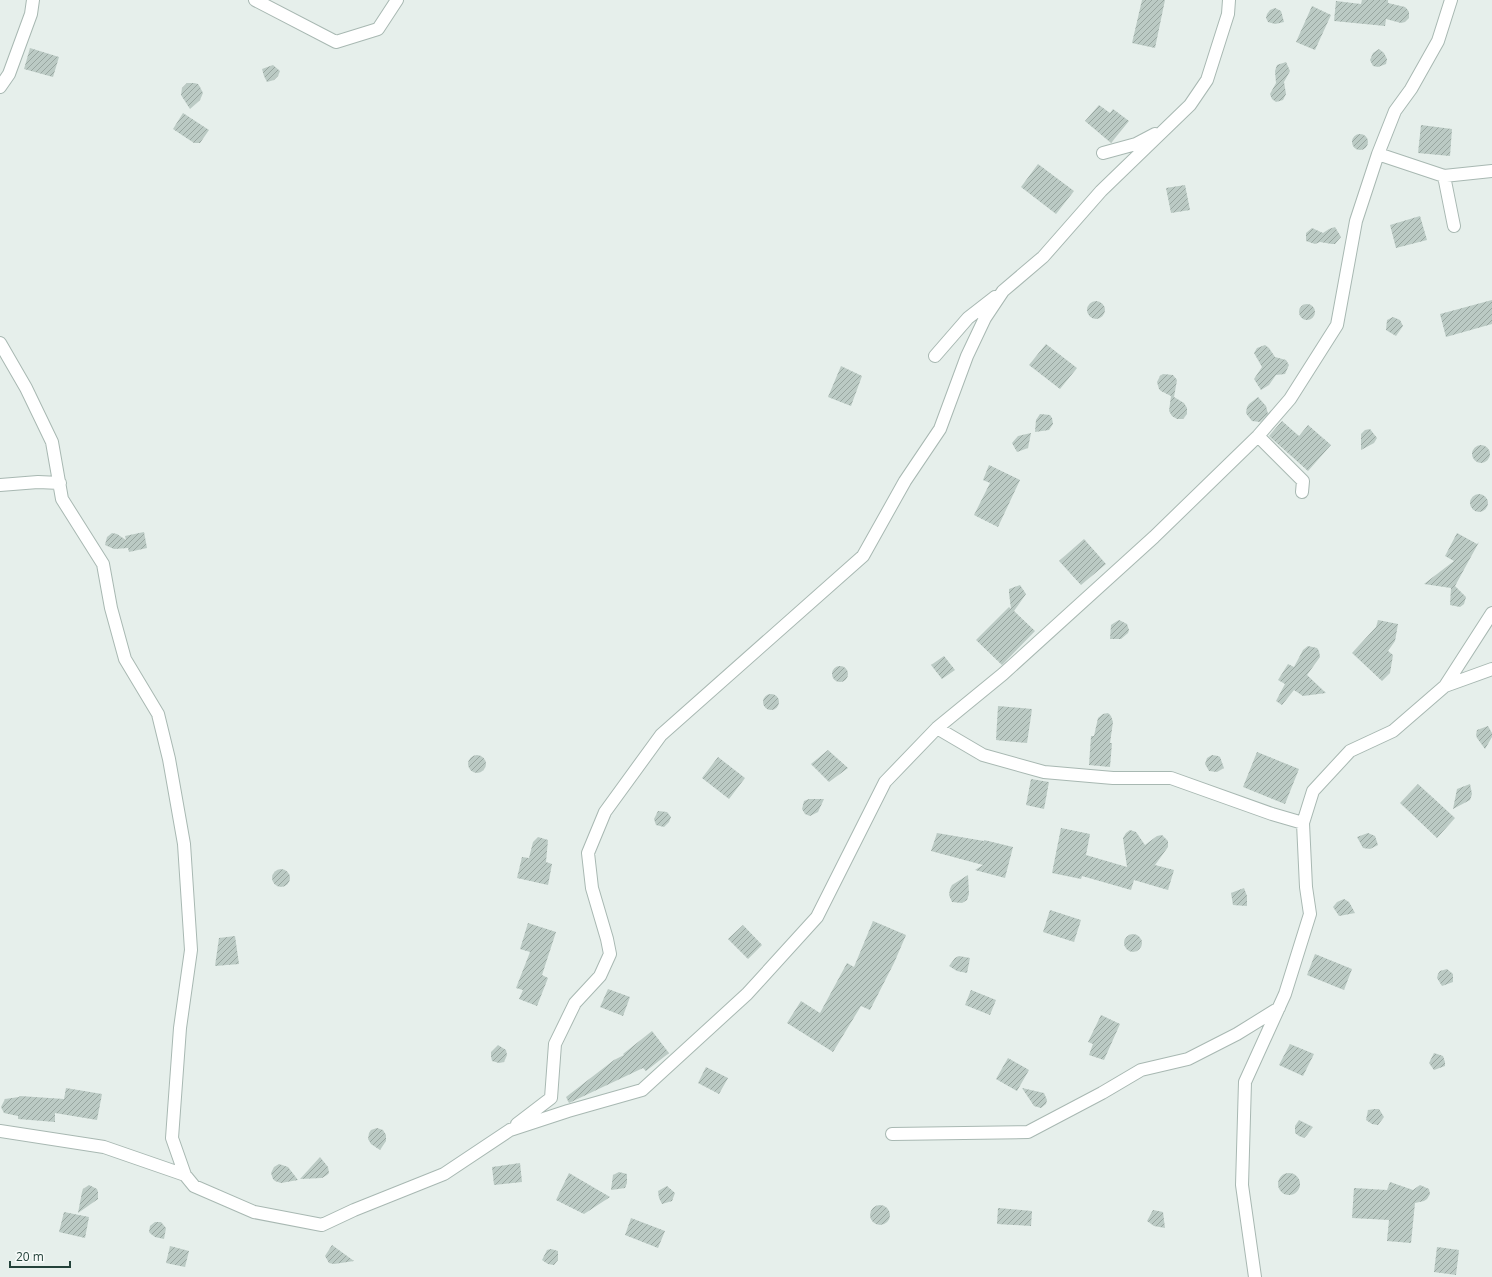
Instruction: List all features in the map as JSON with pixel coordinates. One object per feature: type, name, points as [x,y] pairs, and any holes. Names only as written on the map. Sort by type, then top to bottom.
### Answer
[{"type":"street","points":[[0,87],[9,74],[31,14],[33,0]]},
{"type":"street","points":[[255,0],[336,42],[378,29],[398,0]]},
{"type":"street","points":[[936,356],[968,318],[1043,257],[1101,191],[1190,105],[1207,80],[1228,14],[1229,0]]},
{"type":"street","points":[[510,1130],[568,1110],[642,1090],[747,994],[817,918],[885,782],[937,728],[1003,674],[1148,542],[1258,436],[1290,399],[1337,325],[1356,221],[1378,154],[1395,111],[1411,89],[1438,41],[1451,0]]},
{"type":"street","points":[[1103,153],[1136,144],[1166,128]]},
{"type":"street","points":[[1378,154],[1444,176],[1492,171]]},
{"type":"street","points":[[1444,176],[1454,226]]},
{"type":"street","points":[[0,343],[26,388],[52,442],[62,499],[103,564],[111,608],[125,659],[158,714],[170,767],[184,844],[191,950],[180,1028],[172,1138],[185,1175],[194,1186],[254,1212],[322,1225],[354,1210],[444,1174],[510,1130],[551,1098],[555,1044],[576,1003],[600,976],[610,954],[592,888],[588,853],[605,812],[661,735],[863,556],[905,481],[940,429],[967,356],[986,318],[1003,291]]},
{"type":"street","points":[[1258,436],[1303,481],[1302,492]]},
{"type":"street","points":[[0,486],[38,482],[60,483]]},
{"type":"street","points":[[1256,1277],[1242,1185],[1245,1082],[1279,1008],[1300,950],[1310,914],[1306,887],[1303,822],[1313,791],[1350,751],[1393,731],[1445,686],[1492,613]]},
{"type":"street","points":[[1445,686],[1492,669]]},
{"type":"street","points":[[937,728],[983,755],[1044,772],[1112,778],[1171,778],[1272,814],[1303,822]]},
{"type":"street","points":[[892,1134],[1028,1132],[1102,1093],[1141,1070],[1188,1059],[1237,1034],[1279,1008]]},
{"type":"street","points":[[0,1131],[104,1147],[185,1175]]},
{"type":"building","points":[[1142,0],[1165,0],[1155,48],[1132,43]]},
{"type":"building","points":[[1362,0],[1388,0],[1388,3],[1405,7],[1409,12],[1409,18],[1405,22],[1401,23],[1386,19],[1385,26],[1334,21],[1336,1],[1361,4]]},
{"type":"building","points":[[1312,6],[1331,15],[1315,50],[1296,42]]},
{"type":"building","points":[[1275,8],[1281,11],[1284,22],[1275,24],[1268,22],[1266,18],[1267,14],[1270,10]]},
{"type":"building","points":[[30,48],[59,57],[53,77],[24,69]]},
{"type":"building","points":[[1379,49],[1384,53],[1387,59],[1386,64],[1378,67],[1373,66],[1370,60],[1373,53]]},
{"type":"building","points":[[1286,62],[1290,71],[1284,82],[1286,94],[1283,100],[1276,102],[1272,99],[1270,94],[1276,83],[1275,71],[1277,65]]},
{"type":"building","points":[[273,65],[280,71],[274,80],[267,82],[262,69]]},
{"type":"building","points":[[187,83],[198,84],[203,93],[200,100],[190,109],[181,95],[182,88]]},
{"type":"building","points":[[1099,105],[1110,113],[1113,109],[1129,121],[1111,143],[1085,121]]},
{"type":"building","points":[[183,113],[209,130],[200,143],[194,143],[173,129]]},
{"type":"building","points":[[1421,125],[1452,129],[1450,156],[1418,153]]},
{"type":"building","points":[[1360,134],[1366,136],[1368,142],[1366,148],[1360,150],[1354,148],[1352,142],[1354,136]]},
{"type":"building","points":[[1038,164],[1074,191],[1056,214],[1021,187]]},
{"type":"building","points":[[1185,185],[1190,210],[1171,213],[1166,188]]},
{"type":"building","points":[[1420,216],[1427,240],[1396,248],[1390,225]]},
{"type":"building","points":[[1335,227],[1341,237],[1335,244],[1320,242],[1315,244],[1306,241],[1306,233],[1312,228],[1323,233]]},
{"type":"building","points":[[1492,300],[1492,324],[1446,337],[1440,314]]},
{"type":"building","points":[[1096,301],[1100,302],[1104,306],[1104,314],[1100,318],[1096,319],[1092,318],[1088,314],[1087,310],[1088,306],[1092,302]]},
{"type":"building","points":[[1307,304],[1313,306],[1315,312],[1313,318],[1307,320],[1301,318],[1299,312],[1301,306]]},
{"type":"building","points":[[1393,317],[1400,320],[1403,326],[1396,336],[1386,330],[1387,320]]},
{"type":"building","points":[[1046,344],[1077,368],[1060,389],[1029,365]]},
{"type":"building","points":[[1265,345],[1275,357],[1286,360],[1289,365],[1285,374],[1276,375],[1269,385],[1261,390],[1254,379],[1262,367],[1254,353],[1257,348]]},
{"type":"building","points":[[841,366],[862,376],[851,406],[828,397]]},
{"type":"building","points":[[1163,374],[1173,375],[1177,380],[1174,397],[1184,403],[1187,408],[1187,414],[1183,419],[1177,419],[1172,416],[1169,411],[1171,396],[1159,389],[1157,382]]},
{"type":"building","points":[[1258,397],[1266,406],[1268,414],[1260,422],[1252,421],[1246,413],[1249,404]]},
{"type":"building","points":[[1040,414],[1050,415],[1053,424],[1049,430],[1035,432],[1036,420]]},
{"type":"building","points":[[1282,421],[1299,436],[1308,425],[1331,445],[1308,471],[1269,436]]},
{"type":"building","points":[[1370,429],[1377,438],[1374,443],[1361,450],[1361,434],[1365,430]]},
{"type":"building","points":[[1031,433],[1028,448],[1017,452],[1012,443],[1018,436]]},
{"type":"building","points":[[1481,445],[1487,448],[1490,454],[1487,460],[1481,463],[1475,460],[1472,454],[1475,448]]},
{"type":"building","points":[[989,465],[1020,480],[998,527],[974,515],[990,483],[983,480]]},
{"type":"building","points":[[1479,494],[1485,497],[1488,503],[1485,509],[1479,512],[1473,509],[1470,503],[1473,497]]},
{"type":"building","points":[[144,532],[147,548],[129,552],[128,548],[114,549],[105,545],[107,537],[112,533],[117,534],[126,540],[125,536]]},
{"type":"building","points":[[1457,533],[1477,544],[1479,542],[1455,586],[1466,597],[1464,604],[1460,607],[1450,605],[1451,588],[1424,584],[1454,561],[1445,556]]},
{"type":"building","points":[[1084,539],[1106,564],[1081,585],[1059,561]]},
{"type":"building","points":[[1020,585],[1026,594],[1014,611],[1035,631],[1002,665],[976,640],[1009,607],[1011,609],[1009,589]]},
{"type":"building","points":[[1119,620],[1127,624],[1129,630],[1128,633],[1121,639],[1110,639],[1111,625]]},
{"type":"building","points":[[1378,620],[1398,624],[1395,641],[1388,651],[1393,655],[1390,673],[1382,681],[1352,653],[1376,627]]},
{"type":"building","points":[[1308,646],[1317,648],[1320,657],[1307,675],[1326,693],[1303,696],[1294,690],[1282,705],[1276,701],[1285,684],[1278,680],[1288,664],[1294,667],[1303,650]]},
{"type":"building","points":[[944,656],[955,670],[942,679],[931,665]]},
{"type":"building","points":[[837,666],[843,666],[848,671],[846,680],[843,682],[837,682],[832,677],[832,671]]},
{"type":"building","points":[[771,694],[777,696],[779,702],[777,708],[771,710],[765,708],[763,702],[765,696]]},
{"type":"building","points":[[998,706],[1032,709],[1027,743],[996,740]]},
{"type":"building","points":[[1108,713],[1113,722],[1110,743],[1112,743],[1110,767],[1089,765],[1091,736],[1094,736],[1098,718],[1103,714]]},
{"type":"building","points":[[1488,726],[1492,733],[1492,737],[1485,749],[1476,735],[1477,730]]},
{"type":"building","points":[[828,750],[848,768],[829,782],[811,764]]},
{"type":"building","points":[[1257,752],[1299,769],[1285,804],[1243,787]]},
{"type":"building","points":[[473,755],[481,755],[486,760],[484,771],[481,773],[473,773],[468,768],[468,760]]},
{"type":"building","points":[[1212,755],[1220,757],[1224,768],[1217,772],[1209,771],[1205,764],[1207,758]]},
{"type":"building","points":[[718,757],[745,778],[729,799],[702,778]]},
{"type":"building","points":[[1031,779],[1049,782],[1044,809],[1026,805]]},
{"type":"building","points":[[1418,784],[1455,818],[1437,838],[1400,803]]},
{"type":"building","points":[[1470,784],[1472,794],[1470,800],[1453,809],[1457,789]]},
{"type":"building","points":[[809,799],[824,799],[818,812],[810,816],[805,814],[802,809],[804,801]]},
{"type":"building","points":[[658,811],[667,812],[671,817],[669,822],[664,827],[656,825],[654,819]]},
{"type":"building","points":[[1061,828],[1090,834],[1086,855],[1127,867],[1123,838],[1126,833],[1130,830],[1136,832],[1145,845],[1157,836],[1162,835],[1168,841],[1168,847],[1155,865],[1174,870],[1168,890],[1134,880],[1131,890],[1082,876],[1081,879],[1052,873]]},
{"type":"building","points":[[937,833],[984,840],[1013,847],[1005,878],[975,870],[983,865],[931,851]]},
{"type":"building","points":[[1368,833],[1375,836],[1378,845],[1370,849],[1363,848],[1357,837]]},
{"type":"building","points":[[538,837],[548,840],[546,862],[552,864],[548,885],[517,878],[522,857],[529,858],[533,842]]},
{"type":"building","points":[[277,869],[285,869],[290,874],[288,885],[285,887],[277,887],[272,882],[272,874]]},
{"type":"building","points":[[968,875],[969,894],[967,900],[962,903],[952,902],[949,895],[952,885]]},
{"type":"building","points":[[1244,888],[1247,896],[1247,906],[1233,905],[1231,893]]},
{"type":"building","points":[[1344,899],[1349,902],[1355,913],[1339,916],[1333,907],[1337,902]]},
{"type":"building","points":[[1050,910],[1081,920],[1074,942],[1043,932]]},
{"type":"building","points":[[873,921],[906,935],[894,963],[870,1010],[861,1006],[833,1052],[787,1023],[801,1001],[820,1013],[847,963],[854,967]]},
{"type":"building","points":[[528,923],[556,932],[542,975],[548,978],[537,1006],[519,999],[523,990],[516,988],[530,952],[520,949]]},
{"type":"building","points":[[743,925],[762,945],[748,959],[728,939]]},
{"type":"building","points":[[1129,934],[1137,934],[1142,939],[1140,950],[1137,952],[1129,952],[1124,947],[1124,939]]},
{"type":"building","points":[[235,936],[239,964],[215,966],[219,938]]},
{"type":"building","points":[[1315,954],[1352,969],[1344,990],[1307,975]]},
{"type":"building","points":[[959,956],[970,958],[967,973],[957,971],[949,966],[955,958]]},
{"type":"building","points":[[1447,969],[1453,974],[1453,982],[1442,986],[1437,978],[1438,974],[1440,971]]},
{"type":"building","points":[[608,989],[630,997],[623,1016],[600,1007]]},
{"type":"building","points":[[971,990],[996,1000],[990,1015],[965,1005]]},
{"type":"building","points":[[1101,1015],[1120,1024],[1104,1060],[1089,1055],[1093,1044],[1088,1042]]},
{"type":"building","points":[[652,1031],[669,1053],[646,1071],[643,1068],[569,1103],[566,1097],[614,1060],[624,1055],[623,1054]]},
{"type":"building","points":[[1290,1044],[1314,1054],[1303,1076],[1279,1065]]},
{"type":"building","points":[[498,1045],[506,1050],[507,1055],[504,1062],[499,1063],[492,1061],[491,1056],[491,1052]]},
{"type":"building","points":[[1434,1053],[1443,1056],[1445,1066],[1434,1070],[1429,1063]]},
{"type":"building","points":[[1008,1058],[1029,1070],[1017,1091],[996,1079]]},
{"type":"building","points":[[706,1067],[728,1078],[719,1094],[698,1083]]},
{"type":"building","points":[[66,1088],[102,1094],[97,1120],[55,1113],[55,1122],[18,1119],[18,1116],[4,1113],[1,1107],[5,1099],[20,1096],[64,1099]]},
{"type":"building","points":[[1022,1088],[1044,1093],[1047,1100],[1046,1104],[1041,1108],[1034,1106]]},
{"type":"building","points":[[1379,1109],[1384,1117],[1378,1125],[1372,1124],[1366,1120],[1368,1110]]},
{"type":"building","points":[[1299,1120],[1313,1127],[1304,1138],[1295,1133],[1295,1126]]},
{"type":"building","points":[[377,1128],[383,1130],[386,1135],[386,1141],[380,1150],[371,1144],[368,1139],[371,1130]]},
{"type":"building","points":[[320,1157],[328,1167],[329,1173],[322,1178],[300,1179]]},
{"type":"building","points":[[520,1163],[522,1182],[494,1185],[492,1167]]},
{"type":"building","points":[[279,1164],[288,1167],[298,1180],[281,1183],[275,1181],[271,1173],[274,1167]]},
{"type":"building","points":[[619,1172],[627,1174],[627,1183],[625,1188],[611,1190],[613,1175]]},
{"type":"building","points":[[569,1173],[610,1197],[584,1214],[556,1200]]},
{"type":"building","points":[[1289,1173],[1293,1174],[1299,1180],[1299,1188],[1293,1194],[1289,1195],[1285,1194],[1279,1188],[1278,1184],[1279,1180],[1285,1174]]},
{"type":"building","points":[[1390,1182],[1413,1190],[1420,1185],[1429,1189],[1430,1194],[1427,1199],[1415,1203],[1411,1243],[1387,1241],[1389,1220],[1352,1218],[1354,1188],[1387,1190]]},
{"type":"building","points":[[89,1185],[97,1189],[98,1199],[78,1213],[83,1189]]},
{"type":"building","points":[[667,1186],[675,1193],[672,1201],[662,1204],[658,1191]]},
{"type":"building","points":[[880,1205],[887,1208],[890,1215],[887,1222],[880,1225],[873,1222],[870,1215],[873,1208]]},
{"type":"building","points":[[998,1208],[1032,1211],[1031,1226],[997,1224]]},
{"type":"building","points":[[1153,1210],[1163,1212],[1165,1228],[1154,1226],[1147,1221]]},
{"type":"building","points":[[64,1212],[89,1217],[85,1238],[59,1232]]},
{"type":"building","points":[[631,1218],[665,1231],[658,1248],[625,1235]]},
{"type":"building","points":[[155,1222],[161,1222],[166,1228],[164,1239],[155,1237],[149,1232],[150,1226]]},
{"type":"building","points":[[332,1245],[354,1261],[334,1264],[329,1263],[325,1256]]},
{"type":"building","points":[[170,1246],[189,1251],[185,1267],[166,1263]]},
{"type":"building","points":[[1437,1247],[1459,1250],[1456,1275],[1434,1272]]},
{"type":"building","points":[[551,1249],[558,1251],[558,1260],[554,1265],[548,1264],[542,1260],[547,1250]]}]
